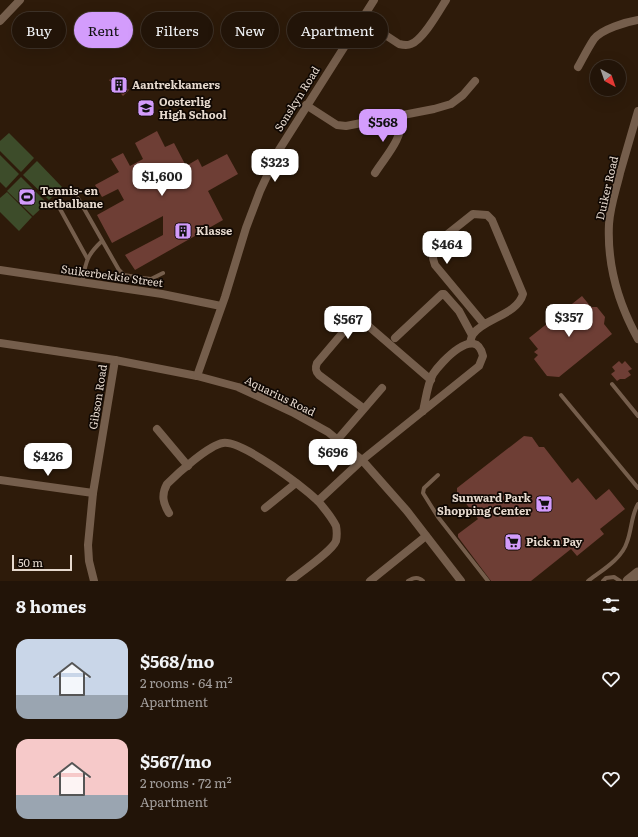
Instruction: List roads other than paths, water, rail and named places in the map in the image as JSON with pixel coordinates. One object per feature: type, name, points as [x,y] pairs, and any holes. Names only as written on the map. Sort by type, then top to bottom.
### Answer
[{"type":"street","points":[[0,21],[20,0]]},
{"type":"street","name":"Sonskyn Road","points":[[366,12],[374,0]]},
{"type":"street","points":[[388,37],[399,44],[412,44],[422,35],[446,0]]},
{"type":"street","points":[[578,67],[595,38],[601,33],[628,21],[638,20]]},
{"type":"street","name":"Sonskyn Road","points":[[198,376],[246,228],[260,191],[279,150],[343,48]]},
{"type":"street","points":[[306,105],[340,126],[346,126],[402,116],[452,104],[463,96],[475,81]]},
{"type":"street","name":"Duiker Road","points":[[638,111],[614,195],[609,223],[609,244],[614,279],[620,300],[638,339]]},
{"type":"street","points":[[375,173],[399,137],[402,126],[402,116]]},
{"type":"street","points":[[423,411],[431,380],[436,369],[448,357],[471,339],[484,324],[497,318],[513,307],[522,298],[523,294],[492,220],[487,215],[473,214],[434,245],[432,251],[435,265],[484,324]]},
{"type":"street","name":"Suikerbekkie Street","points":[[0,270],[162,294],[221,306]]},
{"type":"street","points":[[318,502],[362,460],[479,366],[483,360],[483,354],[471,339],[459,311],[444,294],[442,294],[395,338]]},
{"type":"street","points":[[364,408],[319,375],[315,368],[317,363],[356,317],[358,317],[431,380]]},
{"type":"street","name":"Aquarius Road","points":[[0,343],[115,360],[198,376],[238,387],[273,402],[328,432],[362,460],[382,482],[461,581]]},
{"type":"street","name":"Gibson Road","points":[[94,581],[89,561],[88,545],[93,493],[115,360]]},
{"type":"street","points":[[338,439],[382,388]]},
{"type":"street","points":[[157,429],[188,466]]},
{"type":"street","points":[[169,513],[163,501],[165,489],[172,480],[210,448],[219,444],[235,444],[269,464],[296,483],[318,502],[335,525],[337,534],[336,541],[329,549],[290,581]]},
{"type":"street","points":[[0,480],[93,493]]},
{"type":"street","points":[[265,508],[296,483]]},
{"type":"street","points":[[370,581],[426,536]]},
{"type":"lane","points":[[78,198],[119,270],[124,275],[151,279],[163,273]]},
{"type":"lane","points":[[59,207],[87,258]]},
{"type":"lane","points":[[82,283],[87,258],[92,250],[102,241]]},
{"type":"lane","points":[[612,384],[638,416]]},
{"type":"lane","points":[[561,395],[638,488]]},
{"type":"lane","points":[[438,475],[424,488],[423,493],[438,517],[488,581]]},
{"type":"lane","points":[[588,581],[625,549],[633,514],[638,504]]},
{"type":"lane","points":[[603,581],[606,578],[614,576],[620,581]]},
{"type":"lane","points":[[408,581],[414,578],[418,578],[423,581]]},
{"type":"place","name":"Aantrekkamers","points":[[119,85]]},
{"type":"place","name":"Oosterlig High School","points":[[146,108]]},
{"type":"place","name":"Tennis- en netbalbane","points":[[27,197]]},
{"type":"place","name":"Klasse","points":[[183,231]]},
{"type":"place","name":"Sunward Park Shopping Center","points":[[544,504]]},
{"type":"place","name":"Pick n Pay","points":[[513,542]]}]
